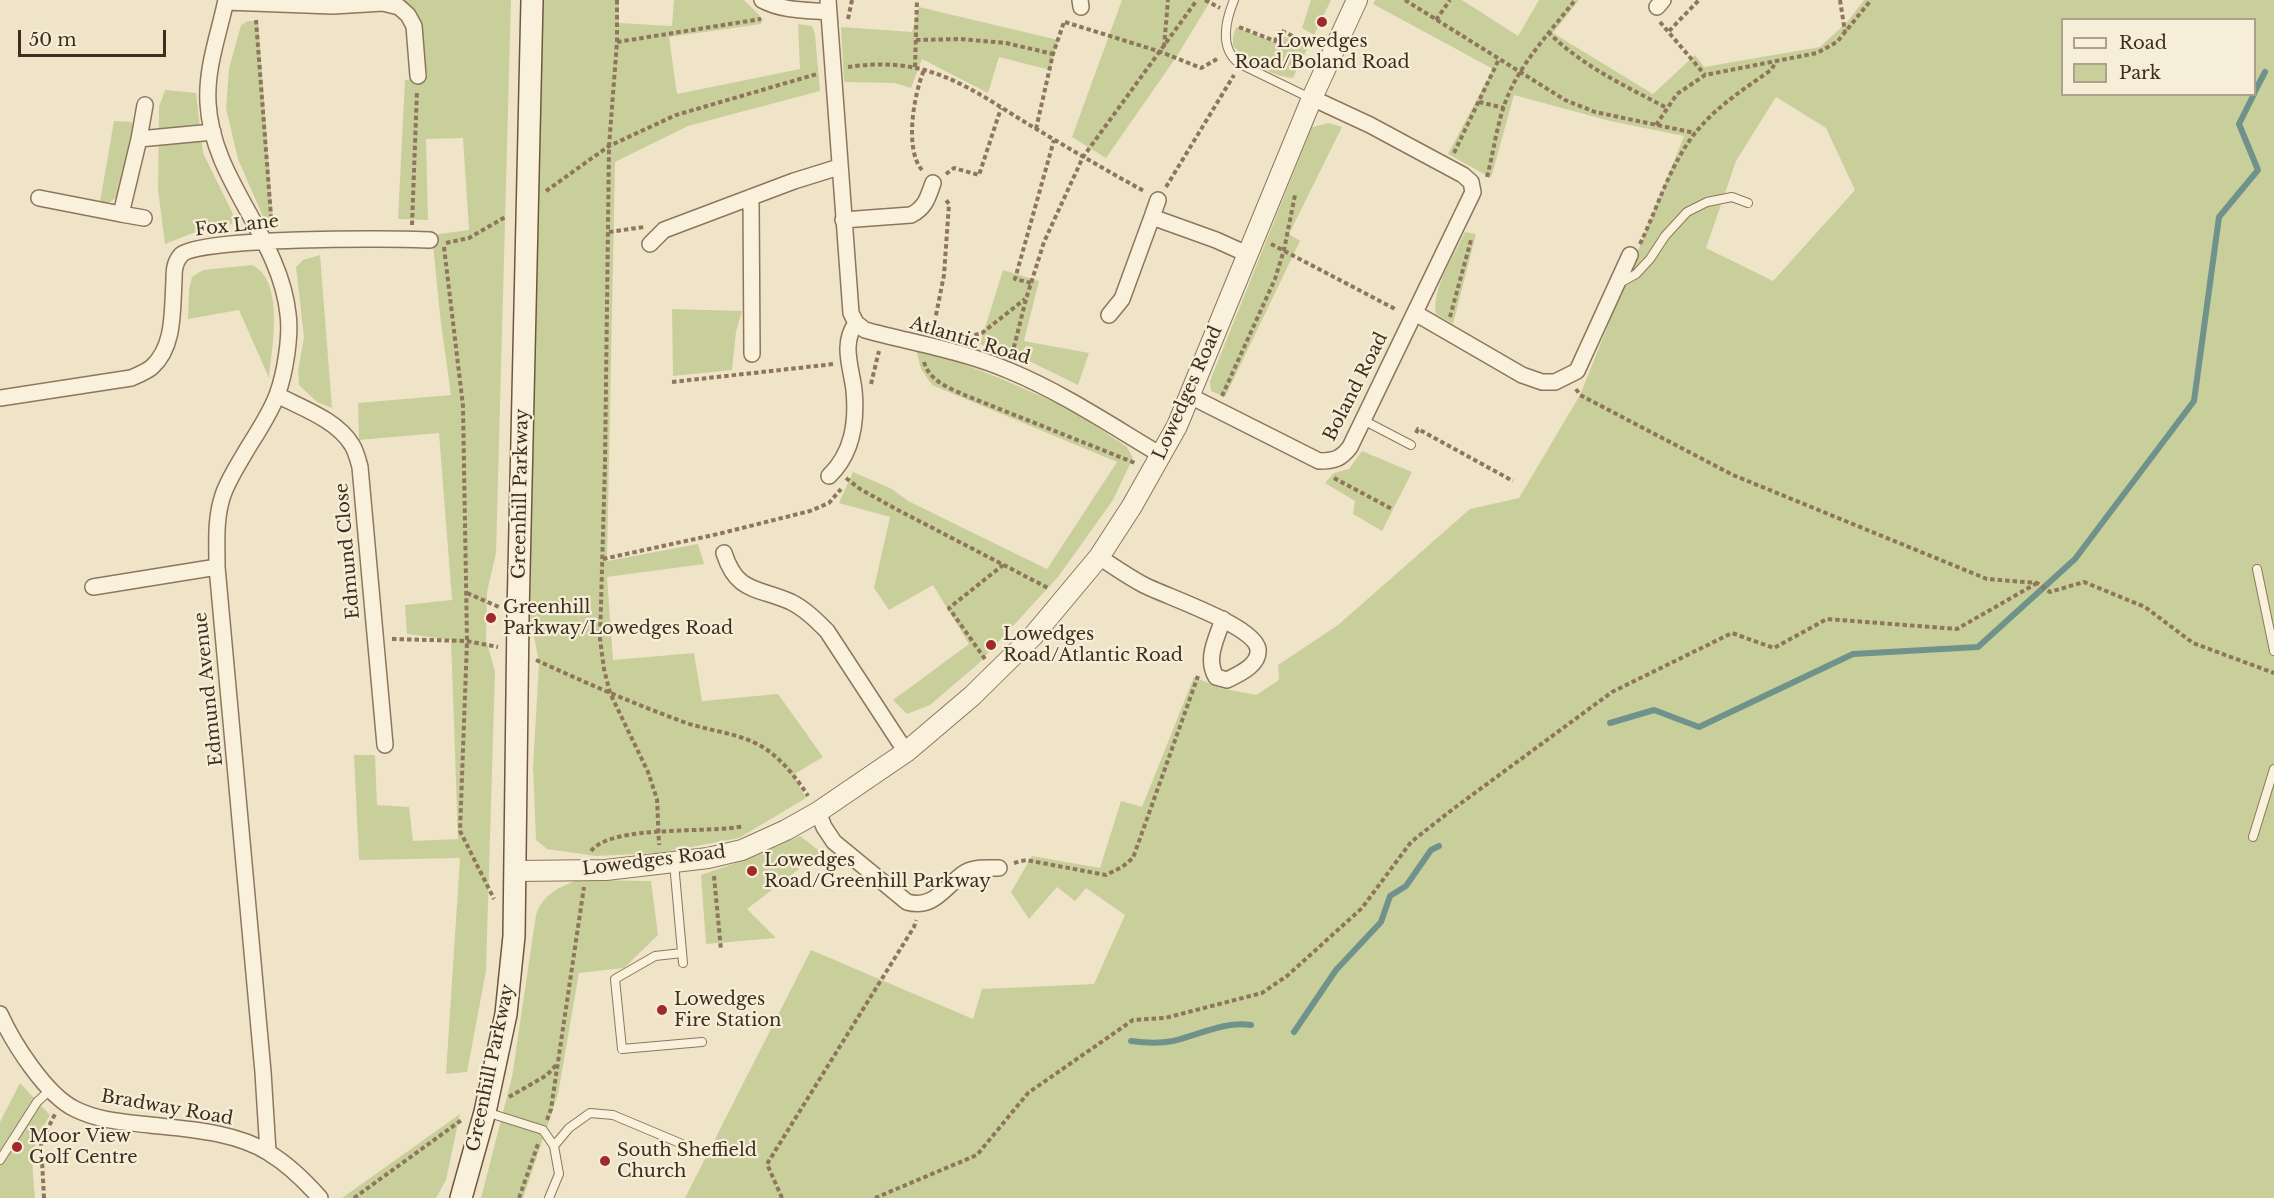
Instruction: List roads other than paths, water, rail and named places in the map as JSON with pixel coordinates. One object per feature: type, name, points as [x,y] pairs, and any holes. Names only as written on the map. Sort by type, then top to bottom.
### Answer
[{"type":"main road","name":"Greenhill Parkway","points":[[461,1198],[486,1107],[506,1014],[514,936],[518,615],[532,0]]},
{"type":"street","points":[[762,0],[786,8],[829,6],[843,220],[851,313],[855,323],[846,342],[854,392],[854,432],[837,474]]},
{"type":"street","name":"Lowedges Road","points":[[516,871],[587,870],[712,857],[742,850],[786,830],[809,808],[906,752],[995,674],[1033,636],[1098,557],[1157,463],[1190,396],[1246,254],[1312,98],[1357,0]]},
{"type":"street","points":[[226,1],[333,6],[382,3],[399,7],[408,15],[414,26],[418,76]]},
{"type":"street","name":"Edmund Avenue","points":[[226,1],[207,81],[208,105],[213,132],[222,162],[269,241],[282,284],[288,315],[287,350],[277,395],[223,494],[217,527],[217,567],[263,1072],[268,1152]]},
{"type":"street","name":"Boland Road","points":[[1190,396],[1319,461],[1331,461],[1342,457],[1363,420],[1473,192],[1471,182],[1448,166],[1370,124],[1312,98]]},
{"type":"street","points":[[121,214],[145,105]]},
{"type":"street","points":[[139,139],[213,132]]},
{"type":"street","points":[[650,244],[664,230],[839,167]]},
{"type":"street","points":[[843,220],[911,215],[921,210],[927,201],[933,183]]},
{"type":"street","points":[[751,197],[752,354]]},
{"type":"street","points":[[39,198],[144,218]]},
{"type":"street","points":[[1109,315],[1122,299],[1158,200]]},
{"type":"street","points":[[1152,217],[1216,240],[1246,254]]},
{"type":"street","name":"Fox Lane","points":[[0,398],[131,378],[151,369],[163,353],[170,332],[175,264],[182,253],[197,248],[269,241],[412,239],[437,242]]},
{"type":"street","points":[[1414,316],[1522,375],[1542,382],[1555,382],[1577,371],[1619,284],[1630,255]]},
{"type":"street","name":"Atlantic Road","points":[[855,323],[865,330],[1008,370],[1047,388],[1157,463]]},
{"type":"street","name":"Edmund Close","points":[[277,395],[322,418],[343,433],[353,446],[360,467],[385,745]]},
{"type":"street","points":[[724,553],[729,569],[748,588],[791,603],[812,616],[827,631],[906,752]]},
{"type":"street","points":[[1098,557],[1140,583],[1223,619],[1254,640],[1258,648],[1257,657],[1246,670],[1227,680],[1216,677],[1211,668],[1211,655],[1223,619]]},
{"type":"street","points":[[93,587],[217,567]]},
{"type":"street","points":[[809,808],[834,842],[907,902],[918,905],[929,903],[968,871],[999,868]]},
{"type":"street","name":"Bradway Road","points":[[0,1014],[33,1068],[50,1090],[73,1108],[95,1117],[197,1130],[231,1137],[268,1152],[299,1176],[320,1198]]},
{"type":"lane","points":[[1234,0],[1229,12],[1226,38],[1232,58],[1312,98]]},
{"type":"lane","points":[[1619,284],[1636,274],[1687,212],[1707,202],[1732,197],[1748,202]]},
{"type":"lane","points":[[1363,420],[1411,445]]},
{"type":"lane","points":[[2257,568],[2274,651]]},
{"type":"lane","points":[[2253,837],[2274,769]]},
{"type":"lane","points":[[667,863],[682,963]]},
{"type":"lane","points":[[682,953],[656,956],[615,979],[622,1049],[702,1042]]},
{"type":"lane","points":[[0,1160],[37,1102],[50,1090]]},
{"type":"lane","points":[[486,1107],[543,1130],[554,1146],[559,1174],[549,1198]]},
{"type":"lane","points":[[554,1146],[569,1128],[590,1113],[613,1115],[694,1149]]},
{"type":"waterway","points":[[2256,89],[2265,72]]},
{"type":"waterway","points":[[1610,723],[1654,710],[1699,727],[1853,654],[1978,647],[2075,559],[2194,401],[2219,217],[2258,170],[2239,124],[2253,96]]},
{"type":"waterway","points":[[1294,1032],[1336,970],[1381,922],[1390,896],[1406,886],[1431,850],[1439,846]]},
{"type":"waterway","points":[[1131,1041],[1167,1042],[1221,1027],[1251,1025]]},
{"type":"place","name":"Lowedges Road/Boland Road","points":[[1322,22]]},
{"type":"place","name":"Greenhill Parkway/Lowedges Road","points":[[491,618]]},
{"type":"place","name":"Lowedges Road/Atlantic Road","points":[[991,645]]},
{"type":"place","name":"Lowedges Road/Greenhill Parkway","points":[[752,871]]},
{"type":"place","name":"Lowedges Fire Station","points":[[662,1010]]},
{"type":"place","name":"Moor View Golf Centre","points":[[17,1147]]},
{"type":"place","name":"South Sheffield Church","points":[[605,1161]]}]
